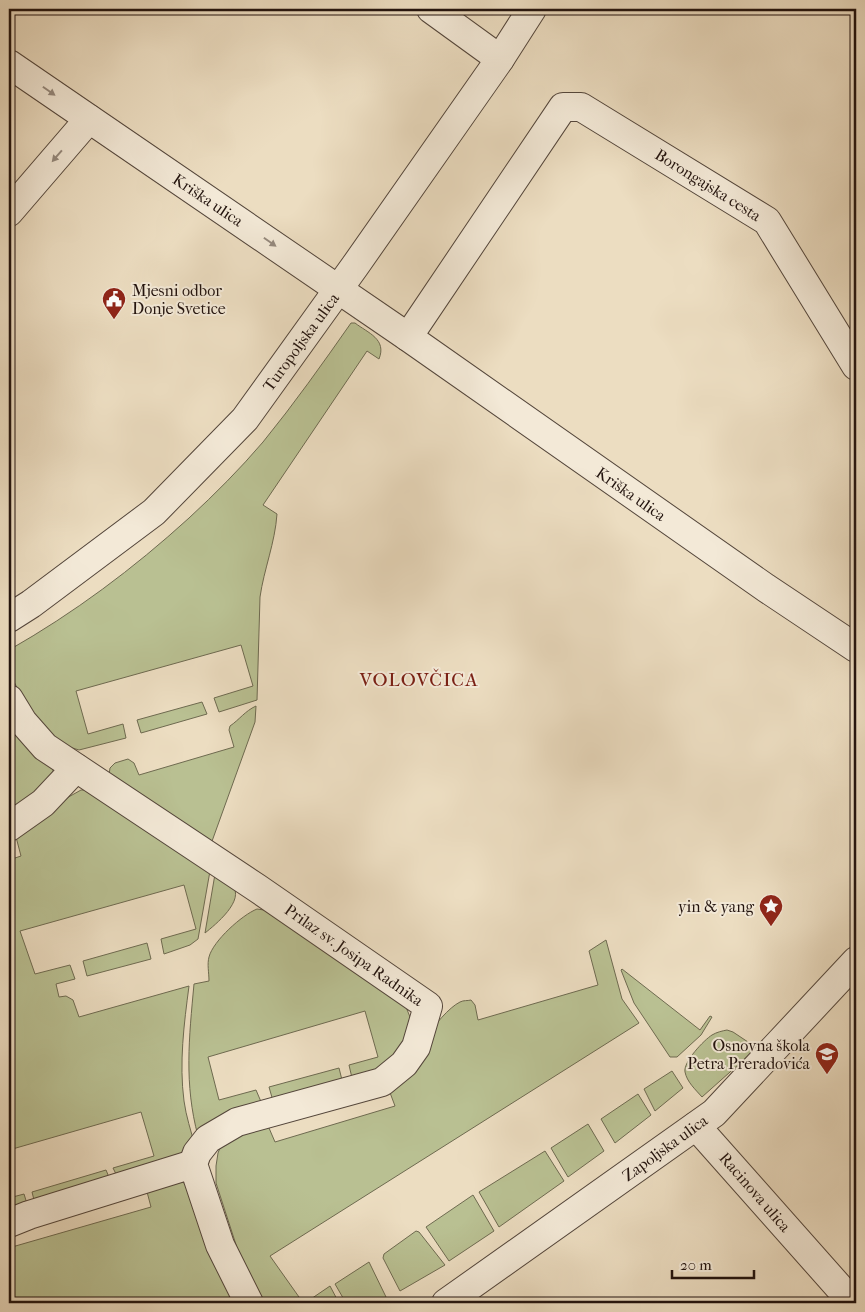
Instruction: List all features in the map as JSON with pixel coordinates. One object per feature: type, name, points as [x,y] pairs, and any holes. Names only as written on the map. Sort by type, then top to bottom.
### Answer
[{"type":"street","points":[[431,9],[500,59]]},
{"type":"street","name":"Turopoljska ulica","points":[[9,618],[31,604],[154,512],[245,419],[500,59],[532,9]]},
{"type":"street","name":"Kriška ulica","points":[[9,64],[408,337],[758,583],[856,648]]},
{"type":"street","name":"Borongajska cesta","points":[[408,337],[563,107],[581,107],[767,221],[856,366]]},
{"type":"street","points":[[9,212],[89,119]]},
{"type":"street","name":"Prilaz sv. Josipa Radnika","points":[[9,698],[23,722],[46,747],[250,883],[428,1006],[416,1047],[404,1064],[382,1082],[237,1122],[208,1139],[197,1153],[193,1164]]},
{"type":"street","points":[[9,827],[43,803],[76,768]]},
{"type":"street","name":"Zapoljska ulica","points":[[446,1303],[714,1113],[856,961]]},
{"type":"street","name":"Racinova ulica","points":[[696,1126],[853,1303]]},
{"type":"street","points":[[9,1223],[29,1215],[193,1164],[220,1246],[249,1303]]},
{"type":"green space","points":[[351,323],[355,323],[375,337],[380,346],[379,359],[367,351],[263,505],[277,514],[260,597],[257,700],[219,712],[214,698],[253,686],[241,645],[76,691],[88,734],[123,724],[126,738],[79,750],[63,745],[32,717],[9,672],[9,650],[57,621],[125,572],[208,500],[263,442]]},
{"type":"green space","points":[[202,702],[207,714],[141,733],[137,720]]},
{"type":"green space","points":[[256,706],[255,722],[211,844],[109,775],[110,768],[115,763],[128,759],[134,763],[139,775],[234,747],[229,730],[230,726]]},
{"type":"green space","points":[[9,718],[48,761],[53,769],[53,777],[9,816],[10,800]]},
{"type":"green space","points":[[81,790],[87,790],[210,871],[198,939],[190,945],[164,954],[161,939],[196,929],[184,885],[20,931],[35,974],[70,965],[75,979],[56,984],[59,997],[66,996],[73,1000],[79,1017],[189,986],[182,1072],[185,1107],[195,1146],[189,1153],[119,1180],[113,1168],[154,1156],[141,1112],[9,1150],[9,860],[21,856],[16,837],[40,813]]},
{"type":"green space","points":[[215,874],[232,885],[235,891],[235,898],[228,912],[205,933]]},
{"type":"green space","points":[[257,909],[264,910],[406,1007],[412,1022],[412,1029],[389,1066],[352,1078],[349,1065],[378,1057],[365,1011],[208,1057],[219,1100],[256,1090],[262,1104],[198,1136],[189,1079],[189,1042],[194,984],[209,981],[208,960],[216,944],[236,923]]},
{"type":"green space","points":[[606,940],[622,999],[639,1023],[270,1256],[299,1297],[290,1303],[263,1303],[240,1257],[216,1183],[216,1166],[222,1143],[263,1124],[269,1128],[275,1142],[395,1106],[389,1090],[432,1029],[451,1008],[461,1001],[471,1000],[475,1005],[478,1020],[598,985],[589,951]]},
{"type":"green space","points":[[147,943],[151,959],[87,976],[83,961]]},
{"type":"green space","points":[[622,969],[700,1030],[710,1016],[712,1017],[701,1035],[677,1057],[670,1057],[634,1003]]},
{"type":"green space","points":[[727,1030],[757,1048],[702,1097],[688,1079],[685,1068],[704,1041],[714,1034]]},
{"type":"green space","points":[[339,1068],[342,1080],[273,1101],[269,1087]]},
{"type":"green space","points":[[672,1071],[683,1088],[655,1111],[644,1089]]},
{"type":"green space","points":[[638,1094],[651,1115],[615,1143],[601,1119]]},
{"type":"green space","points":[[588,1124],[604,1151],[568,1177],[551,1148]]},
{"type":"green space","points":[[545,1151],[564,1181],[499,1227],[479,1192]]},
{"type":"green space","points":[[106,1170],[111,1182],[35,1204],[32,1192]]},
{"type":"green space","points":[[179,1180],[189,1186],[237,1303],[9,1303],[9,1236],[12,1247],[151,1207],[146,1188]]},
{"type":"green space","points":[[24,1194],[28,1207],[9,1213],[9,1198]]},
{"type":"green space","points":[[473,1195],[494,1231],[449,1261],[426,1227]]},
{"type":"green space","points":[[416,1231],[419,1232],[445,1265],[400,1291],[383,1258],[384,1254]]},
{"type":"green space","points":[[369,1262],[387,1299],[379,1303],[346,1303],[335,1284]]},
{"type":"green space","points":[[330,1286],[339,1303],[305,1303]]},
{"type":"place","name":"Mjesni odbor Donje Svetice","points":[[114,320]]},
{"type":"place","name":"yin & yang","points":[[771,927]]},
{"type":"place","name":"Osnovna škola Petra Preradovića","points":[[827,1075]]},
{"type":"district","name":"VOLOVČICA","points":[[419,680]]}]
